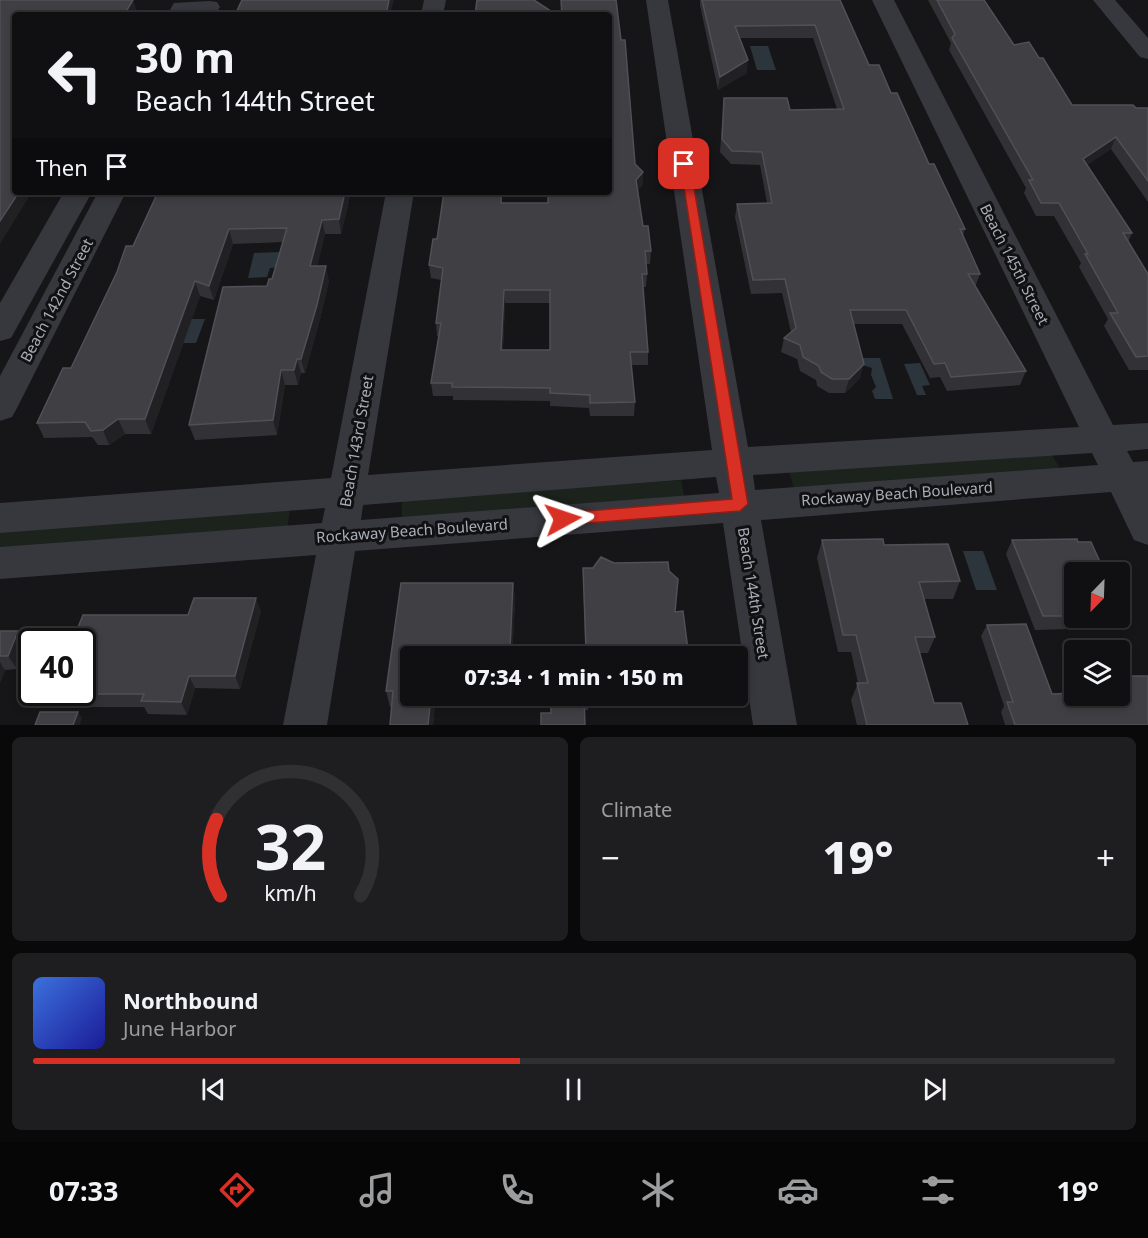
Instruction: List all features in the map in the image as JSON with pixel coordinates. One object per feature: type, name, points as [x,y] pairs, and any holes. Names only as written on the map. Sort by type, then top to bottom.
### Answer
[{"type":"street","name":"Beach 144th Street","points":[[657,0],[775,725]]},
{"type":"street","name":"Beach 145th Street","points":[[883,0],[1104,439],[1135,476],[1148,528]]},
{"type":"street","points":[[1104,0],[1148,52]]},
{"type":"street","points":[[180,12],[182,8],[208,7],[206,12]]},
{"type":"street","name":"Beach 143rd Street","points":[[305,725],[399,195]]},
{"type":"street","points":[[0,330],[74,199],[109,198]]},
{"type":"street","name":"Beach 142nd Street","points":[[0,408],[109,198]]},
{"type":"street","points":[[0,518],[734,462],[1148,436]]},
{"type":"street","name":"Rockaway Beach Boulevard","points":[[0,563],[740,504],[1135,476]]},
{"type":"shaded area","points":[[750,46],[768,46],[776,70],[757,70]]},
{"type":"shaded area","points":[[307,251],[296,266],[270,268],[267,277],[248,278],[254,253]]},
{"type":"shaded area","points":[[190,319],[205,319],[196,343],[180,343]]},
{"type":"shaded area","points":[[862,358],[880,358],[893,399],[875,399],[872,391],[876,387],[871,375],[872,368],[862,365]]},
{"type":"shaded area","points":[[920,363],[930,385],[922,386],[926,395],[917,395],[904,364]]},
{"type":"shaded area","points":[[1051,453],[1063,474],[796,494],[789,472]]},
{"type":"shaded area","points":[[681,480],[685,500],[402,521],[402,500]]},
{"type":"shaded area","points":[[290,507],[287,531],[0,552],[0,528]]},
{"type":"shaded area","points":[[963,551],[983,551],[997,590],[976,590]]},
{"type":"building","points":[[0,0],[133,0],[126,12],[12,12],[12,195],[17,195],[0,221]]},
{"type":"building","points":[[242,0],[389,0],[387,12],[236,12]]},
{"type":"building","points":[[477,0],[534,0],[552,12],[475,12]]},
{"type":"building","points":[[561,0],[616,0],[621,40],[625,40],[635,164],[643,172],[636,180],[643,226],[648,226],[651,251],[645,251],[647,274],[642,274],[648,352],[630,352],[635,402],[590,403],[590,395],[550,393],[550,388],[452,387],[452,383],[431,383],[441,323],[436,323],[443,268],[429,265],[433,239],[437,239],[444,195],[501,195],[501,203],[548,203],[548,195],[612,195],[612,12],[562,12]],"holes":[[[504,290],[550,290],[550,350],[501,350]]]},
{"type":"building","points":[[702,0],[840,0],[869,65],[879,65],[891,93],[897,93],[929,164],[934,164],[965,229],[960,229],[980,274],[968,274],[1026,371],[951,377],[945,363],[934,364],[906,310],[850,310],[864,364],[849,379],[832,379],[821,372],[819,366],[803,357],[800,345],[784,338],[796,328],[785,279],[753,280],[737,204],[772,203],[762,152],[732,151],[722,139],[724,98],[787,98],[790,110],[844,109],[815,25],[735,26],[748,60],[720,77]]},
{"type":"building","points":[[937,0],[984,0],[1014,45],[1029,42],[1039,58],[1043,58],[1072,105],[1133,105],[1136,108],[1148,108],[1148,181],[1116,137],[1083,159],[1132,233],[1123,233],[1148,274],[1148,356],[1136,357],[1110,313],[1118,313],[1059,203],[1041,203],[1029,180],[1033,180],[952,38],[955,34]]},
{"type":"building","points":[[157,195],[344,195],[339,219],[322,220],[310,266],[326,266],[317,305],[301,359],[297,359],[294,370],[281,370],[273,420],[189,425],[223,287],[267,286],[269,279],[272,279],[287,228],[229,229],[209,286],[195,281],[145,419],[118,419],[103,430],[91,431],[85,422],[37,423],[63,368],[71,368],[117,272],[126,246],[133,246]]},
{"type":"building","points":[[883,539],[884,545],[948,544],[960,581],[919,582],[935,637],[915,637],[934,703],[961,703],[968,725],[867,725],[857,683],[868,683],[856,635],[843,635],[822,540]]},
{"type":"building","points":[[1077,539],[1078,542],[1091,542],[1100,562],[1064,562],[1064,616],[1043,616],[1012,540]]},
{"type":"building","points":[[601,557],[614,563],[668,562],[669,571],[678,579],[675,612],[683,611],[687,646],[586,646],[583,568],[593,568]]},
{"type":"building","points":[[401,583],[513,583],[510,646],[400,646],[400,706],[430,706],[428,725],[390,725],[393,691],[386,691]]},
{"type":"building","points":[[194,598],[256,598],[235,676],[189,676],[181,702],[141,701],[144,694],[96,694],[96,628],[78,628],[83,615],[188,615]]},
{"type":"building","points":[[1026,624],[1052,694],[1064,693],[1064,706],[1130,706],[1130,676],[1148,676],[1148,725],[1015,725],[1007,702],[1013,702],[987,625]]},
{"type":"building","points":[[0,631],[18,631],[8,656],[0,656]]},
{"type":"building","points":[[551,706],[584,706],[585,725],[541,725],[541,713],[551,713]]},
{"type":"building","points":[[40,712],[78,712],[73,725],[35,725]]},
{"type":"route","points":[[563,519],[740,504],[684,164]]}]
